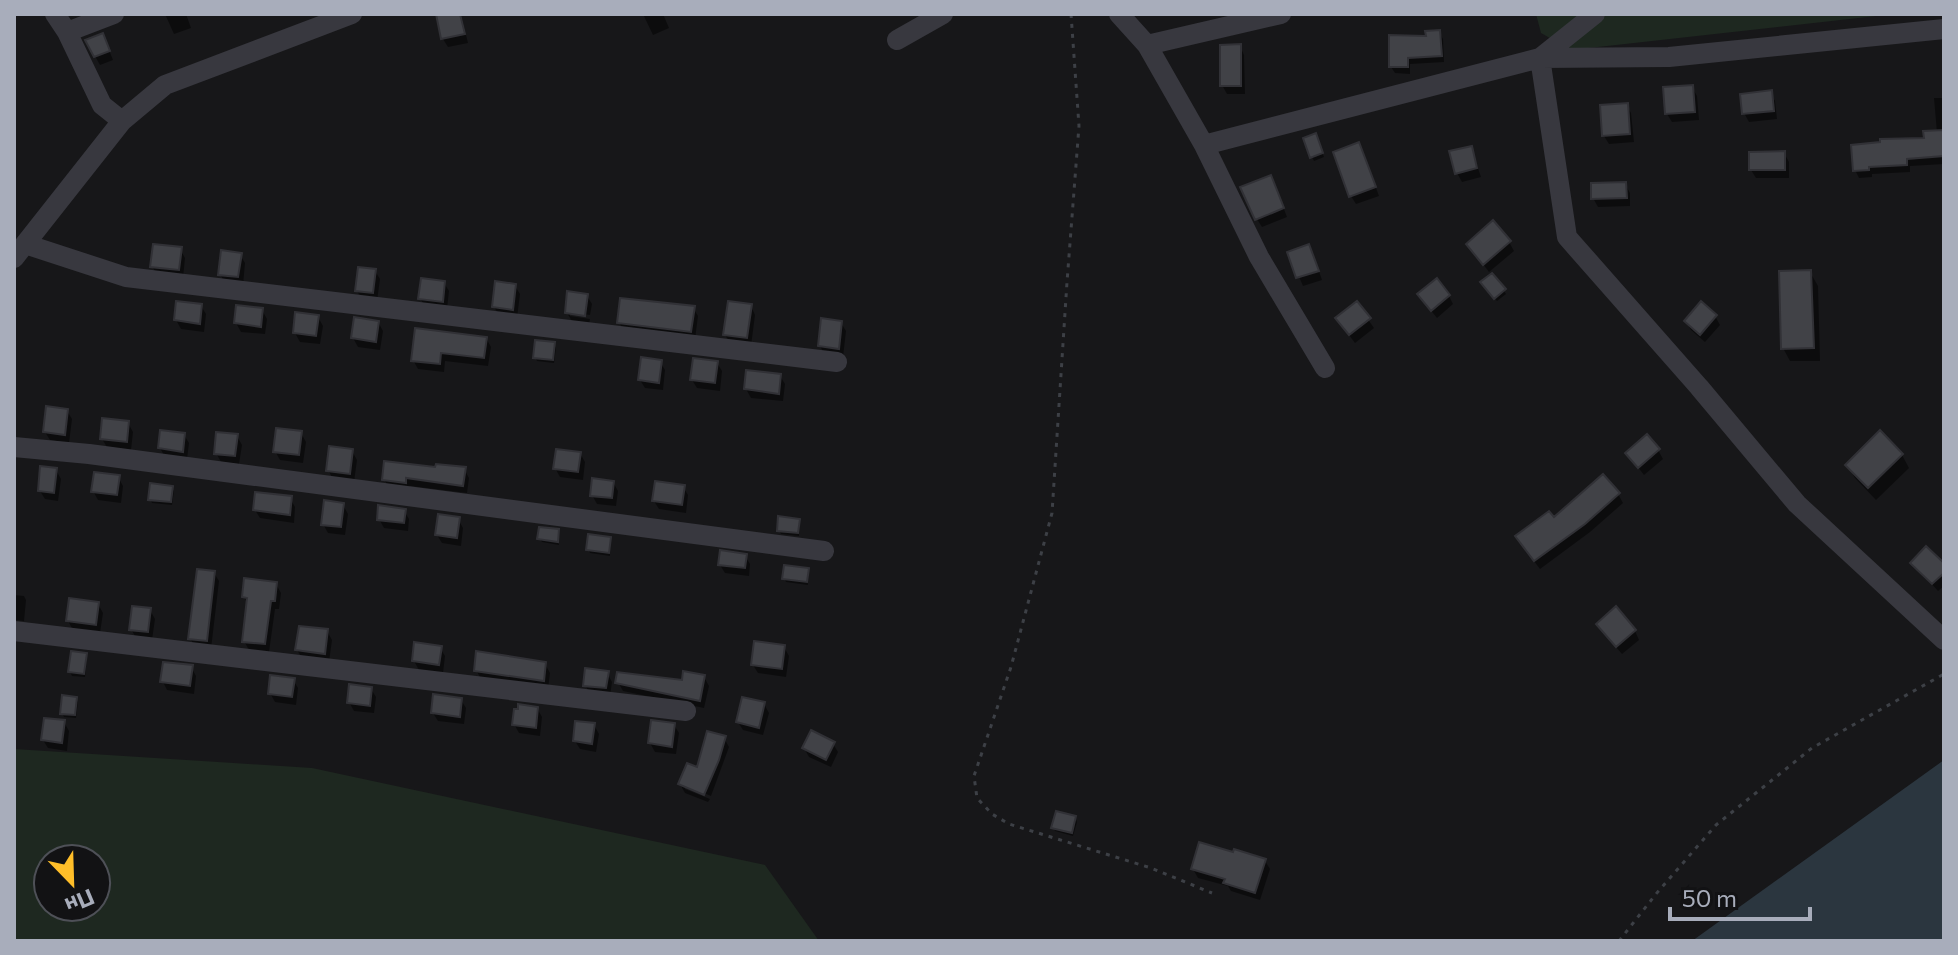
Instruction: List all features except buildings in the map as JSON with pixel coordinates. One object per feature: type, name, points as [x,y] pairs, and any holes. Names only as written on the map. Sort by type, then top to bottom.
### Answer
[{"type":"street","points":[[55,14],[67,32],[102,105],[122,121]]},
{"type":"street","points":[[67,32],[114,14]]},
{"type":"street","points":[[352,14],[165,85],[122,121],[20,251],[126,277],[837,362]]},
{"type":"street","points":[[897,40],[943,14]]},
{"type":"street","points":[[1119,14],[1147,45],[1204,145],[1259,257],[1325,368]]},
{"type":"street","points":[[1147,45],[1242,17],[1281,14]]},
{"type":"street","points":[[1540,58],[1595,14]]},
{"type":"street","points":[[1204,145],[1540,58],[1669,57],[1944,29]]},
{"type":"street","points":[[1540,58],[1567,237],[1797,504],[1944,640]]},
{"type":"street","points":[[14,447],[89,454],[824,551]]},
{"type":"street","points":[[14,631],[686,711]]},
{"type":"path","points":[[1071,14],[1079,126],[1052,513],[1011,667],[974,776],[977,798],[992,814],[1009,824],[1151,868],[1212,893]]},
{"type":"path","points":[[1619,941],[1716,825],[1812,748],[1944,674]]},
{"type":"shaded area","points":[[1536,14],[1894,14],[1571,50],[1541,33]]},
{"type":"shaded area","points":[[14,749],[312,768],[765,865],[819,941],[14,941]]},
{"type":"shaded area","points":[[1944,760],[1944,941],[1692,941]]}]
